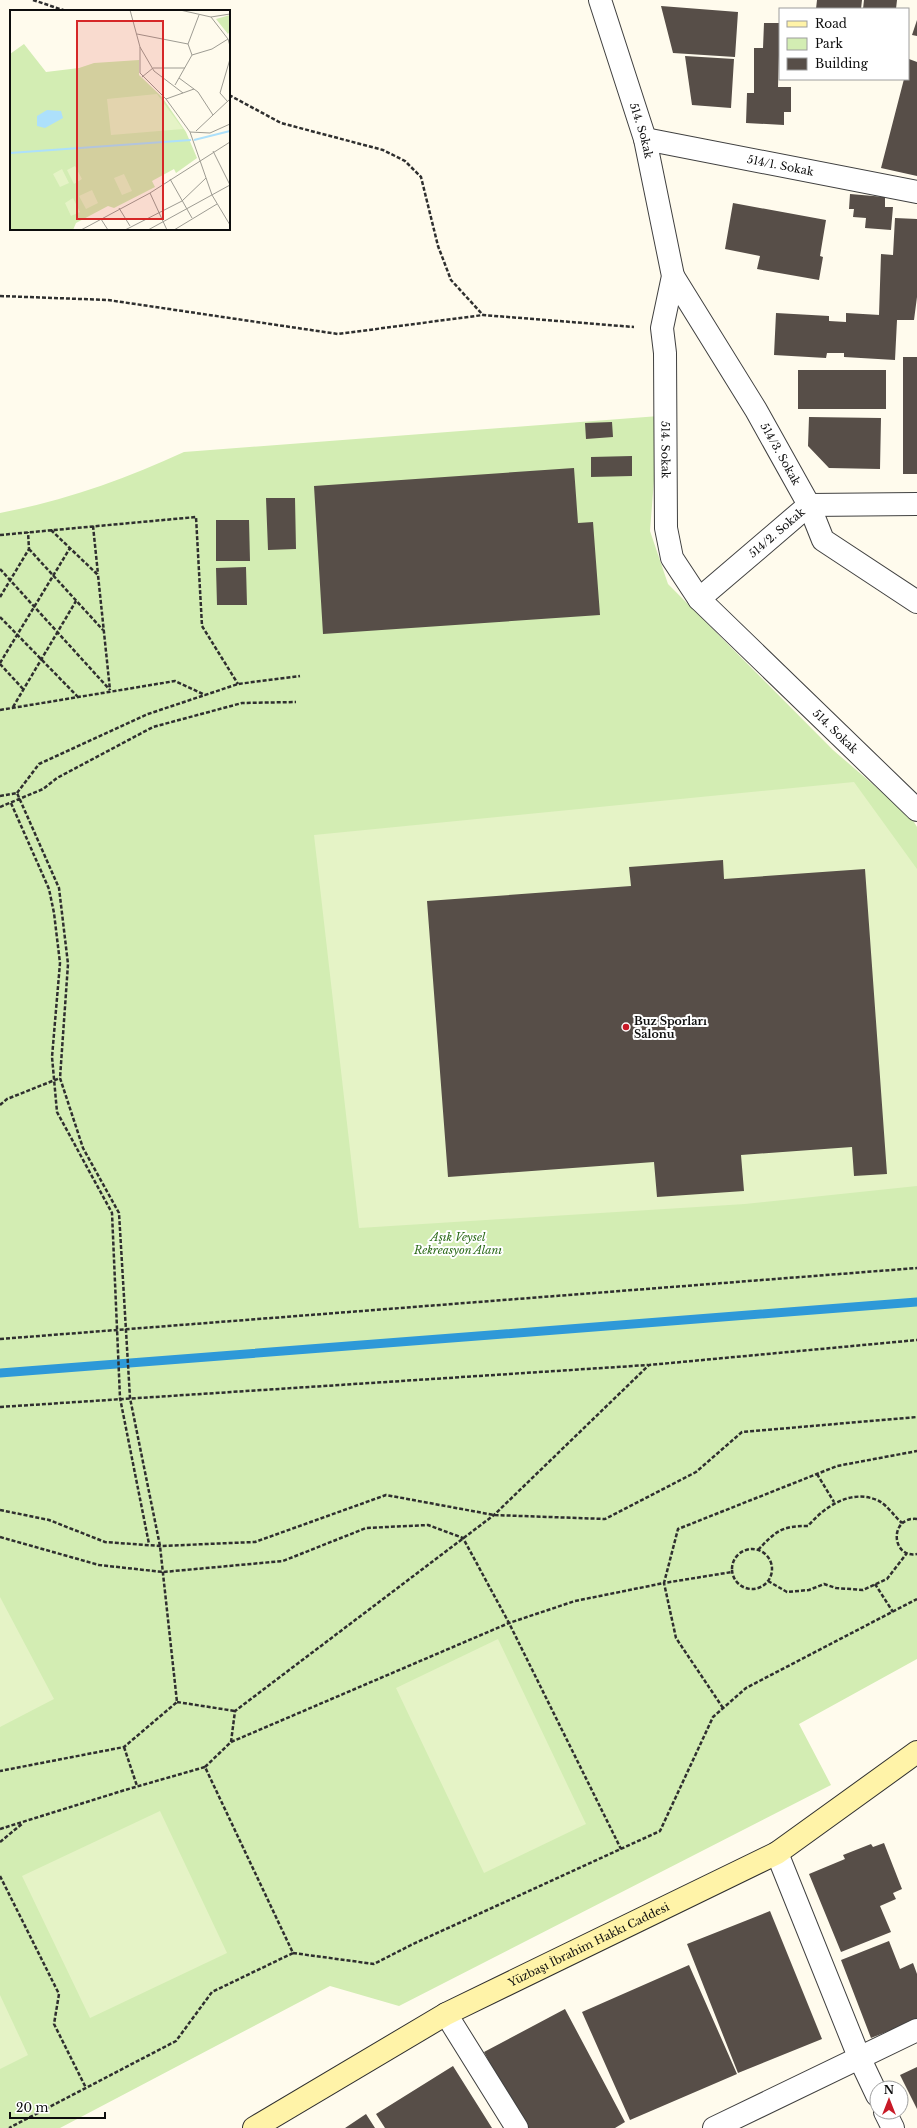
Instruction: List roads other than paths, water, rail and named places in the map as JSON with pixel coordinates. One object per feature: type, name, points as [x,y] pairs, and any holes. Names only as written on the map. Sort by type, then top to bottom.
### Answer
[{"type":"main road","name":"Yüzbaşı İbrahim Hakkı Caddesi","points":[[254,2128],[446,2014],[777,1853],[917,1752]]},
{"type":"street","name":"514. Sokak","points":[[600,0],[645,139],[673,276],[663,330],[665,353],[666,528],[672,558],[699,599],[917,810]]},
{"type":"street","name":"514/1. Sokak","points":[[645,139],[917,192]]},
{"type":"street","name":"514/3. Sokak","points":[[673,276],[756,410],[809,505],[823,540],[917,602]]},
{"type":"street","name":"514/2. Sokak","points":[[699,599],[809,505],[917,504]]},
{"type":"street","points":[[777,1853],[859,2057],[870,2080]]},
{"type":"street","points":[[446,2014],[517,2128]]},
{"type":"street","points":[[714,2128],[917,2030]]},
{"type":"waterway","points":[[0,1373],[917,1302]]},
{"type":"place","name":"Buz Sporları Salonu","points":[[626,1027]]},
{"type":"park label","name":"Aşık Veysel Rekreasyon Alanı","points":[[458,1243]]}]
